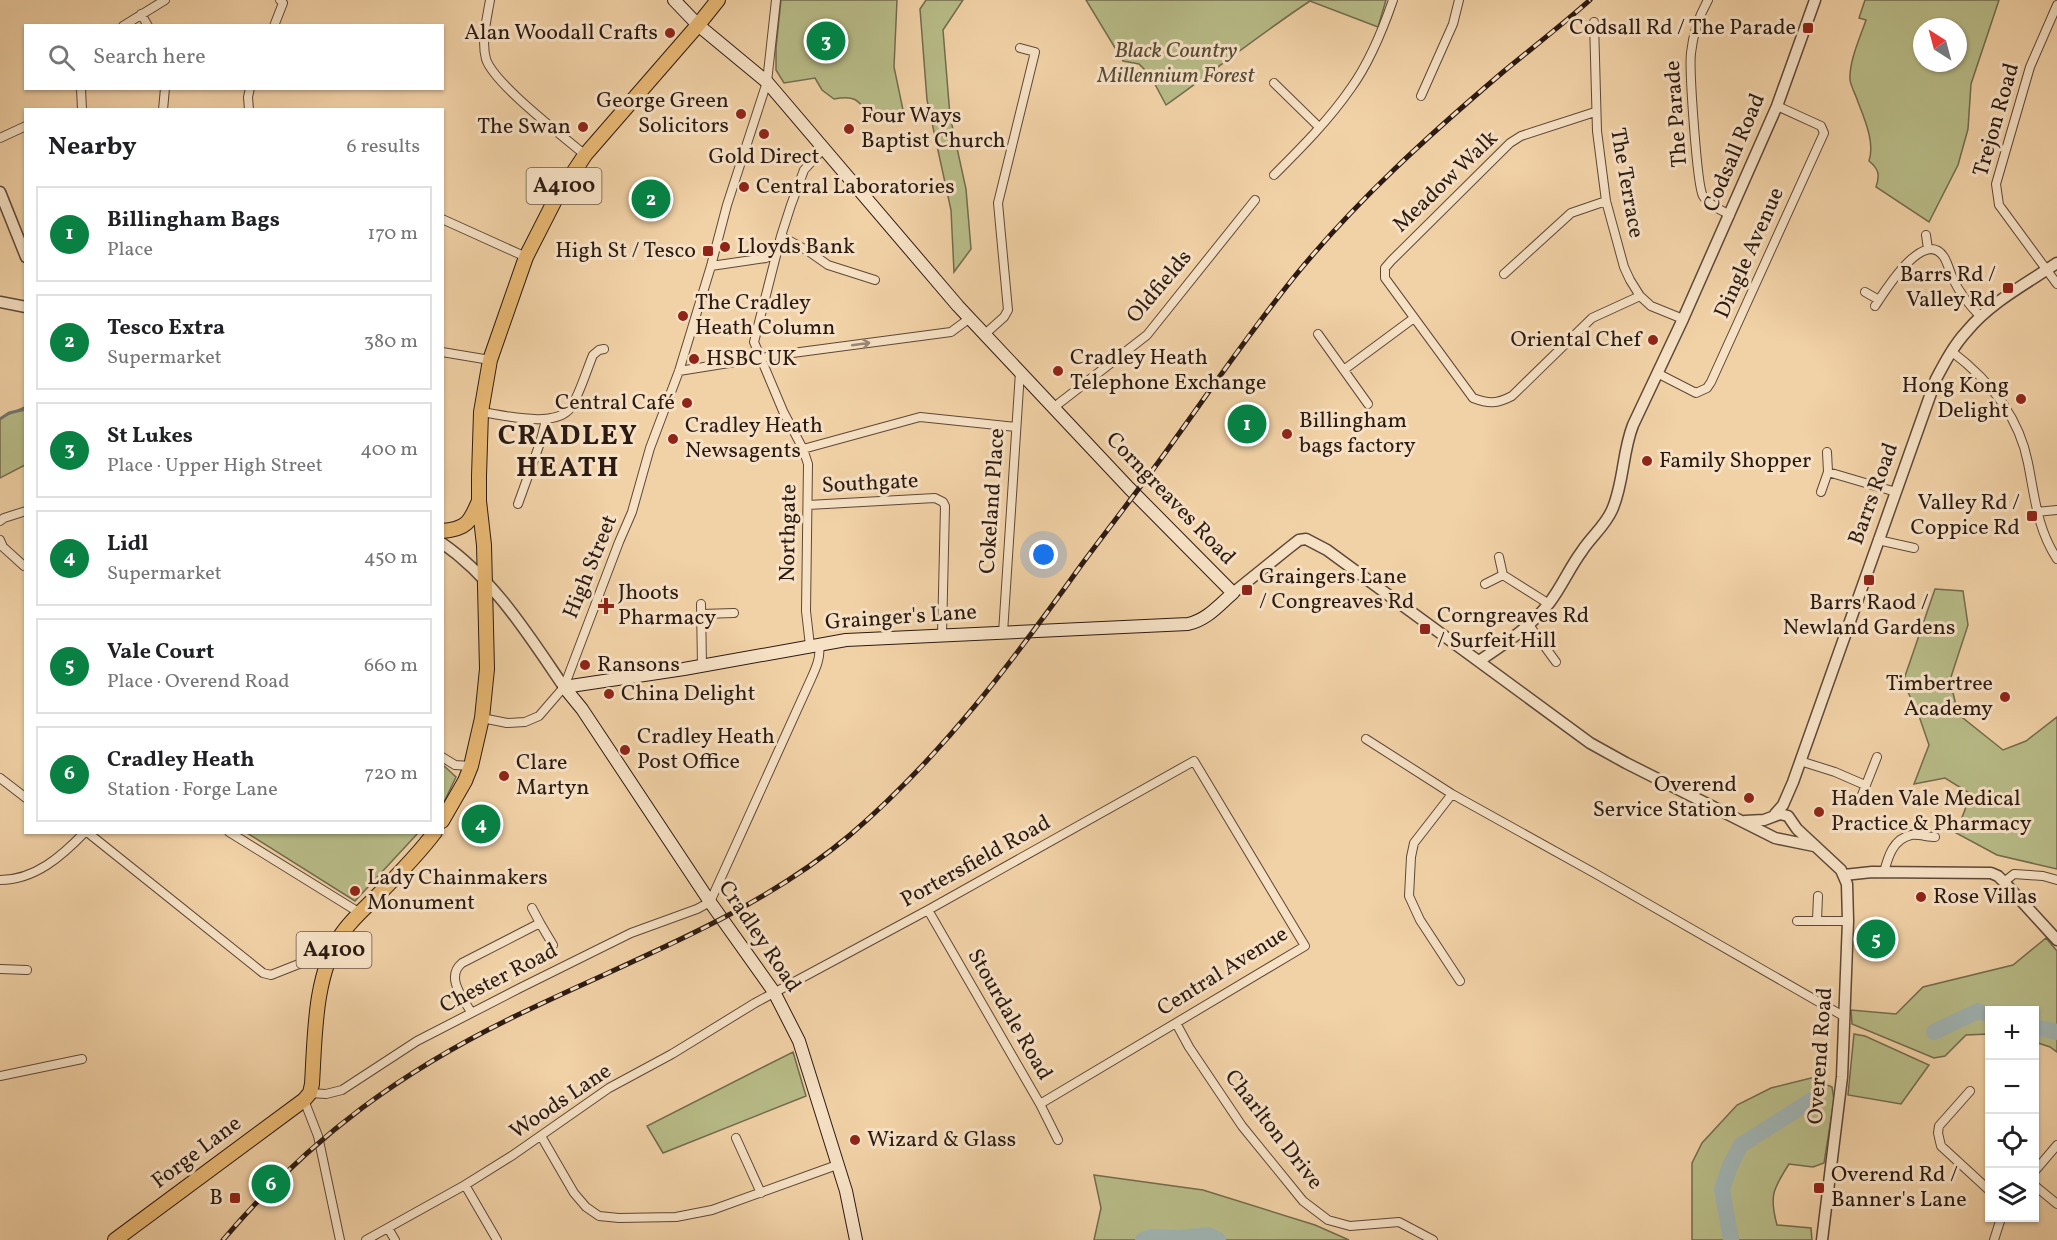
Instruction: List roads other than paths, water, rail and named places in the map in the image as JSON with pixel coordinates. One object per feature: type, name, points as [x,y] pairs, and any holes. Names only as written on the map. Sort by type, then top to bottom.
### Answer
[{"type":"main road","name":"Corngreaves Road","points":[[674,0],[698,25],[767,82],[947,294],[1053,408],[1233,593]]},
{"type":"main road","name":"A4100","points":[[444,817],[471,766],[482,718],[487,669],[485,581],[479,501],[481,412],[490,360],[526,258],[555,200],[585,155],[718,0]]},
{"type":"main road","points":[[444,531],[463,526],[471,519],[479,501]]},
{"type":"main road","name":"Grainger's Lane","points":[[564,687],[702,666],[846,640],[1188,624],[1198,622],[1207,616],[1233,593]]},
{"type":"main road","name":"Cradley Road","points":[[564,687],[582,709],[710,902],[774,992],[799,1041],[846,1191],[856,1240]]},
{"type":"main road","name":"A4100","points":[[307,1096],[312,1084],[320,993],[329,961],[341,935],[403,870],[433,834]]},
{"type":"main road","name":"Forge Lane","points":[[115,1240],[307,1096]]},
{"type":"street","points":[[126,24],[165,0]]},
{"type":"street","points":[[275,24],[283,3],[280,0]]},
{"type":"street","points":[[490,0],[485,34],[486,58],[492,71],[504,85],[585,155]]},
{"type":"street","name":"High Street","points":[[482,718],[507,723],[525,722],[540,716],[564,687],[632,512],[650,448],[678,371],[711,266],[727,205],[767,82],[775,0]]},
{"type":"street","points":[[1274,176],[1353,86],[1383,28],[1393,0]]},
{"type":"street","points":[[1421,96],[1453,24],[1459,0]]},
{"type":"street","name":"The Parade","points":[[1708,0],[1694,37],[1689,69],[1699,177],[1703,197],[1710,204],[1730,215]]},
{"type":"street","name":"Codsall Road","points":[[1479,661],[1529,625],[1549,604],[1581,552],[1611,512],[1619,487],[1629,436],[1777,106],[1815,0]]},
{"type":"street","name":"Trejon Road","points":[[2057,4],[2030,67],[1996,184],[1999,205],[2057,284]]},
{"type":"street","points":[[141,14],[147,24]]},
{"type":"street","name":"The Terrace","points":[[1594,22],[1595,112],[1606,201],[1624,267],[1640,296],[1652,306],[1683,319]]},
{"type":"street","points":[[985,334],[1004,317],[1008,310],[998,203],[1035,52],[1020,48]]},
{"type":"street","points":[[1274,83],[1319,127]]},
{"type":"street","points":[[81,90],[82,108]]},
{"type":"street","points":[[163,108],[165,90]]},
{"type":"street","points":[[249,108],[250,90]]},
{"type":"street","name":"Dingle Avenue","points":[[1657,373],[1696,393],[1711,382],[1824,133],[1821,126],[1777,106]]},
{"type":"street","name":"Meadow Walk","points":[[1595,112],[1521,136],[1510,143],[1387,265],[1385,278],[1473,398],[1489,404],[1499,403],[1512,396],[1592,318],[1640,296]]},
{"type":"street","points":[[0,138],[24,127]]},
{"type":"street","name":"Northgate","points":[[710,902],[811,679],[820,652],[815,645],[806,611],[808,464],[754,342],[781,236],[804,170],[823,149]]},
{"type":"street","points":[[0,192],[24,252]]},
{"type":"street","name":"Oldfields","points":[[1053,408],[1147,335],[1255,200]]},
{"type":"street","points":[[1504,274],[1571,213],[1606,201]]},
{"type":"street","points":[[444,220],[526,258]]},
{"type":"street","points":[[1926,235],[1928,249]]},
{"type":"street","points":[[781,236],[828,265],[875,280]]},
{"type":"street","points":[[1865,292],[1877,303],[1906,265],[1923,250],[1928,249],[1939,252],[1945,258],[1964,299],[1981,317]]},
{"type":"street","points":[[711,266],[766,258]]},
{"type":"street","name":"Barrs Road","points":[[1774,816],[1783,805],[1793,782],[1936,379],[1952,351],[1981,317],[2005,297],[2057,263]]},
{"type":"street","points":[[0,302],[24,307]]},
{"type":"street","points":[[678,371],[951,332],[970,318]]},
{"type":"street","points":[[1345,369],[1414,318]]},
{"type":"street","points":[[1318,334],[1368,404]]},
{"type":"street","points":[[481,412],[546,420],[558,417],[571,409],[593,355],[604,349]]},
{"type":"street","points":[[1952,351],[1972,366],[2002,400],[2015,425],[2028,459],[2037,513],[2044,536],[2057,559]]},
{"type":"street","points":[[444,352],[490,360]]},
{"type":"street","name":"Cokeland Place","points":[[1003,633],[1020,372]]},
{"type":"street","points":[[803,449],[920,417],[1016,427]]},
{"type":"street","points":[[518,504],[546,420]]},
{"type":"street","points":[[1821,492],[1828,472],[1827,453]]},
{"type":"street","points":[[1828,472],[1896,492]]},
{"type":"street","name":"Southgate","points":[[808,505],[935,498],[944,502],[942,636]]},
{"type":"street","points":[[2037,513],[2057,510]]},
{"type":"street","points":[[0,520],[24,512]]},
{"type":"street","name":"Corngreaves Road","points":[[1233,593],[1299,540],[1306,539],[1327,550],[1590,743],[1635,768],[1777,837],[1814,846]]},
{"type":"street","points":[[0,540],[3,547],[24,566]]},
{"type":"street","points":[[1878,540],[1914,548]]},
{"type":"street","points":[[444,544],[462,557],[485,581],[564,687]]},
{"type":"street","points":[[1499,557],[1503,575],[1549,604]]},
{"type":"street","points":[[1485,584],[1503,575]]},
{"type":"street","points":[[701,604],[702,666]]},
{"type":"street","points":[[702,614],[734,613]]},
{"type":"street","points":[[1529,625],[1556,662]]},
{"type":"street","points":[[1366,739],[1452,794],[1845,1017]]},
{"type":"street","points":[[1860,800],[1877,757]]},
{"type":"street","points":[[444,758],[455,765],[471,766]]},
{"type":"street","name":"Portersfield Road","points":[[774,992],[928,910],[1194,761]]},
{"type":"street","name":"Central Avenue","points":[[1040,1104],[1305,946],[1194,761]]},
{"type":"street","points":[[1800,761],[1835,772],[1865,785]]},
{"type":"street","points":[[0,778],[24,796]]},
{"type":"street","name":"Barrs Road","points":[[1792,821],[1790,807],[1793,782]]},
{"type":"street","points":[[1452,794],[1414,843],[1409,896],[1420,920],[1461,981]]},
{"type":"street","name":"Corngreaves Road","points":[[1744,821],[1764,820],[1784,814],[1814,846],[1833,861],[1844,875]]},
{"type":"street","points":[[1774,816],[1768,824],[1777,837],[1792,832],[1792,821]]},
{"type":"street","points":[[0,880],[24,876],[40,870],[69,849],[84,834]]},
{"type":"street","points":[[89,834],[263,973],[271,975],[304,962],[329,961]]},
{"type":"street","points":[[232,834],[360,913]]},
{"type":"street","points":[[1884,872],[1892,849],[1899,842],[1911,835],[1935,837]]},
{"type":"street","points":[[1844,875],[1884,872],[1980,872],[1998,876],[2057,940]]},
{"type":"street","points":[[2004,882],[2014,874],[2043,876],[2057,880]]},
{"type":"street","name":"Overend Road","points":[[1822,1240],[1842,1077],[1848,921],[1848,892],[1844,875]]},
{"type":"street","points":[[1817,920],[1818,896]]},
{"type":"street","name":"Chester Road","points":[[307,1096],[342,1090],[417,1041],[471,1012],[631,933],[710,902]]},
{"type":"street","points":[[532,908],[553,945]]},
{"type":"street","name":"Stourdale Road","points":[[928,910],[1040,1104],[1058,1140]]},
{"type":"street","points":[[1797,921],[1848,921]]},
{"type":"street","points":[[471,1012],[456,986],[454,974],[457,967],[540,923]]},
{"type":"street","points":[[0,969],[27,970]]},
{"type":"street","name":"Woods Lane","points":[[366,1240],[465,1185],[541,1136],[609,1088],[672,1054],[774,992]]},
{"type":"street","name":"Charlton Drive","points":[[1176,1023],[1189,1047],[1242,1126],[1303,1201],[1328,1220],[1350,1226],[1399,1222],[1433,1240]]},
{"type":"street","points":[[0,1076],[82,1059]]},
{"type":"street","points":[[1970,1091],[1939,1126],[1938,1133],[1941,1146],[1985,1187]]},
{"type":"street","points":[[307,1096],[340,1240]]},
{"type":"street","points":[[541,1136],[574,1193],[586,1208],[599,1216],[619,1218],[676,1217],[712,1210],[837,1165]]},
{"type":"street","points":[[736,1138],[761,1193]]},
{"type":"street","points":[[2037,1168],[2057,1145]]},
{"type":"street","points":[[465,1185],[497,1240]]},
{"type":"street","points":[[2039,1189],[2057,1204]]},
{"type":"street","points":[[1994,1240],[2000,1222]]},
{"type":"street","points":[[388,1227],[395,1240]]},
{"type":"waterway","points":[[0,419],[9,413],[24,409]]},
{"type":"waterway","points":[[1934,1032],[1978,1011],[1985,1013]]},
{"type":"waterway","points":[[2039,1028],[2057,1032]]},
{"type":"waterway","points":[[1731,1240],[1722,1189],[1741,1145],[1815,1098]]},
{"type":"waterway","points":[[1143,1240],[1151,1237],[1181,1238],[1208,1235],[1218,1240]]},
{"type":"railway","points":[[223,1240],[290,1168],[362,1108],[401,1081],[483,1032],[736,911],[814,863],[850,835],[883,805],[945,741],[1002,672],[1154,468],[1264,315],[1318,248],[1421,144],[1590,0]]},
{"type":"place","name":"Codsall Rd / The Parade","points":[[1808,28]]},
{"type":"place","name":"Alan Woodall Crafts","points":[[670,33]]},
{"type":"place","name":"St Lukes","points":[[826,41]]},
{"type":"place","name":"George Green Solicitors","points":[[741,114]]},
{"type":"place","name":"The Swan","points":[[583,127]]},
{"type":"place","name":"Four Ways Baptist Church","points":[[849,129]]},
{"type":"place","name":"Gold Direct","points":[[764,134]]},
{"type":"place","name":"Central Laboratories","points":[[744,187]]},
{"type":"place","name":"Tesco Extra","points":[[651,199]]},
{"type":"place","name":"Lloyds Bank","points":[[725,247]]},
{"type":"place","name":"High St / Tesco","points":[[708,251]]},
{"type":"place","name":"Barrs Rd / Valley Rd","points":[[2008,288]]},
{"type":"place","name":"The Cradley Heath Column","points":[[683,316]]},
{"type":"place","name":"Oriental Chef","points":[[1653,340]]},
{"type":"place","name":"HSBC UK","points":[[694,359]]},
{"type":"place","name":"Cradley Heath Telephone Exchange","points":[[1058,371]]},
{"type":"place","name":"Hong Kong Delight","points":[[2021,399]]},
{"type":"place","name":"Central Café","points":[[687,403]]},
{"type":"place","name":"Billingham Bags","points":[[1247,424]]},
{"type":"place","name":"Billingham bags factory","points":[[1287,434]]},
{"type":"place","name":"Cradley Heath Newsagents","points":[[673,439]]},
{"type":"place","name":"Family Shopper","points":[[1647,461]]},
{"type":"place","name":"Valley Rd / Coppice Rd","points":[[2032,516]]},
{"type":"place","name":"Barrs Raod / Newland Gardens","points":[[1869,580]]},
{"type":"place","name":"Graingers Lane / Congreaves Rd","points":[[1247,590]]},
{"type":"place","name":"Jhoots Pharmacy","points":[[606,606]]},
{"type":"place","name":"Corngreaves Rd / Surfeit Hill","points":[[1425,629]]},
{"type":"place","name":"Ransons","points":[[585,665]]},
{"type":"place","name":"China Delight","points":[[609,694]]},
{"type":"place","name":"Timbertree Academy","points":[[2005,697]]},
{"type":"place","name":"Cradley Heath Post Office","points":[[625,750]]},
{"type":"place","name":"Clare Martyn","points":[[504,776]]},
{"type":"place","name":"Overend Service Station","points":[[1749,798]]},
{"type":"place","name":"Haden Vale Medical Practice & Pharmacy","points":[[1819,812]]},
{"type":"place","name":"Lidl","points":[[481,824]]},
{"type":"place","name":"Lady Chainmakers Monument","points":[[355,891]]},
{"type":"place","name":"Rose Villas","points":[[1921,897]]},
{"type":"place","name":"Vale Court","points":[[1876,939]]},
{"type":"place","name":"Wizard & Glass","points":[[855,1140]]},
{"type":"place","name":"Cradley Heath","points":[[271,1184]]},
{"type":"place","name":"Overend Rd / Banner's Lane","points":[[1819,1188]]},
{"type":"place","name":"B","points":[[235,1198]]},
{"type":"district","name":"CRADLEY HEATH","points":[[568,452]]},
{"type":"park label","name":"Black Country Millennium Forest","points":[[1176,64]]}]
